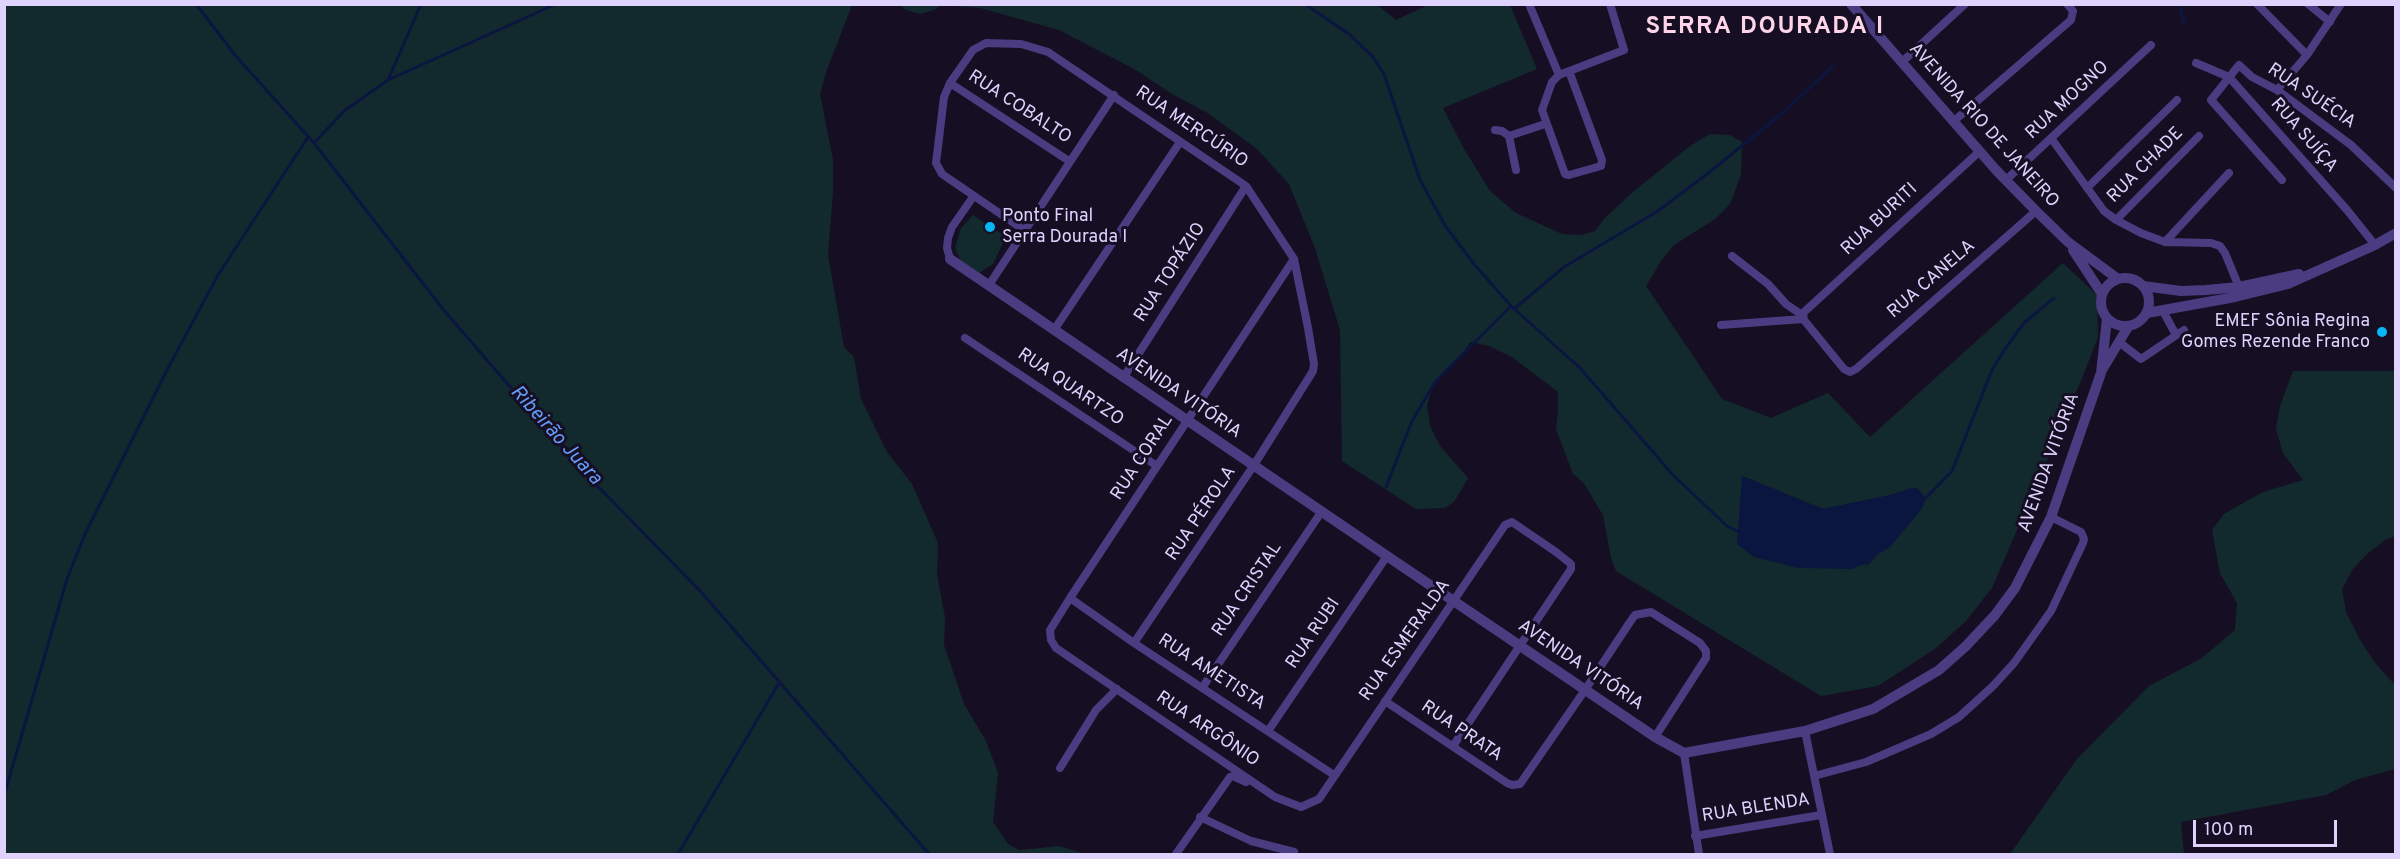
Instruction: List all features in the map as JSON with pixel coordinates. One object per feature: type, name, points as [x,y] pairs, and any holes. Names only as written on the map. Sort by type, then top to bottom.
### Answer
[{"type":"street","points":[[1528,4],[1559,75]]},
{"type":"street","points":[[1569,71],[1602,160],[1601,166],[1569,175],[1565,174],[1545,124],[1542,110],[1552,82],[1559,75],[1569,71],[1623,51],[1610,4]]},
{"type":"street","name":"AVENIDA RIO DE JANEIRO","points":[[1851,4],[2036,211],[2068,242],[2118,279]]},
{"type":"street","points":[[1902,62],[1965,4]]},
{"type":"street","points":[[1954,121],[2068,23],[2073,16],[2073,11],[2067,4]]},
{"type":"street","points":[[2256,4],[2307,55]]},
{"type":"street","points":[[2308,4],[2330,22]]},
{"type":"street","points":[[2277,90],[2307,55],[2341,4]]},
{"type":"street","name":"RUA MERCÚRIO","points":[[950,83],[979,45],[986,43],[1021,44],[1048,52],[1246,186],[1294,259],[1308,328],[1314,364],[1313,371]]},
{"type":"street","name":"RUA MOGNO","points":[[2006,180],[2151,45]]},
{"type":"street","name":"RUA SUÍÇA","points":[[2196,63],[2229,77],[2375,246]]},
{"type":"street","name":"RUA SUÉCIA","points":[[2229,77],[2240,65],[2252,77],[2277,90],[2351,145],[2396,188]]},
{"type":"street","points":[[2229,77],[2211,99],[2282,180]]},
{"type":"street","points":[[950,83],[944,97],[936,163],[938,169],[973,197],[1024,230]]},
{"type":"street","name":"RUA COBALTO","points":[[950,83],[1070,161]]},
{"type":"street","points":[[989,285],[1114,95]]},
{"type":"street","points":[[2087,188],[2177,100]]},
{"type":"street","points":[[1509,136],[1545,124]]},
{"type":"street","points":[[1495,130],[1502,131],[1509,136],[1516,170]]},
{"type":"street","name":"RUA CHADE","points":[[2116,220],[2199,136]]},
{"type":"street","points":[[2052,138],[2104,211],[2141,233],[2165,242],[2211,243],[2220,246],[2226,253],[2239,286]]},
{"type":"street","points":[[1054,330],[1180,142]]},
{"type":"street","name":"RUA BURITI","points":[[1803,316],[1980,151]]},
{"type":"street","points":[[2165,242],[2229,173]]},
{"type":"street","name":"RUA TOPÁZIO","points":[[1123,378],[1246,186]]},
{"type":"street","points":[[951,259],[947,248],[948,238],[952,227],[973,197]]},
{"type":"street","name":"RUA CANELA","points":[[1803,316],[1844,369],[1850,372],[2036,211]]},
{"type":"street","points":[[2147,313],[2268,290],[2288,284],[2375,246],[2396,233]]},
{"type":"street","name":"AVENIDA RIO DE JANEIRO","points":[[2068,242],[2102,294]]},
{"type":"street","points":[[1732,256],[1768,284],[1786,304],[1803,316]]},
{"type":"street","name":"AVENIDA VITÓRIA","points":[[951,259],[1519,645],[1684,753],[1805,731],[1874,709],[1939,670],[1995,615],[2015,588],[2051,517],[2101,373],[2128,327]]},
{"type":"street","name":"RUA CORAL","points":[[1056,648],[1051,640],[1050,630],[1294,259]]},
{"type":"street","points":[[2143,286],[2149,299],[2147,313],[2139,322],[2128,327],[2116,326],[2107,319],[2101,307],[2102,294],[2108,284],[2118,279],[2131,279],[2143,286],[2181,291],[2239,286],[2311,272]]},
{"type":"street","points":[[2163,311],[2176,335]]},
{"type":"street","points":[[1721,325],[1803,316]]},
{"type":"street","name":"AVENIDA VITÓRIA","points":[[2101,373],[2107,319]]},
{"type":"street","points":[[2119,342],[2141,359],[2184,330]]},
{"type":"street","name":"RUA QUARTZO","points":[[965,338],[1157,465]]},
{"type":"street","name":"RUA PÉROLA","points":[[1134,643],[1254,465],[1313,371]]},
{"type":"street","name":"RUA CRISTAL","points":[[1202,688],[1322,511]]},
{"type":"street","points":[[1814,776],[1866,762],[1931,734],[1959,717],[2000,679],[2035,636],[2051,611],[2083,543],[2081,532],[2051,517]]},
{"type":"street","name":"RUA ESMERALDA","points":[[1334,775],[1505,525],[1510,522],[1568,561],[1571,569],[1519,645]]},
{"type":"street","name":"RUA RUBI","points":[[1268,731],[1387,556]]},
{"type":"street","name":"RUA AMETISTA","points":[[1070,598],[1334,775]]},
{"type":"street","points":[[1586,690],[1635,615],[1651,612],[1661,616],[1705,648],[1706,658],[1655,736]]},
{"type":"street","points":[[1453,746],[1519,645]]},
{"type":"street","name":"RUA ARGÔNIO","points":[[1056,648],[1275,797],[1301,807],[1319,799],[1334,775]]},
{"type":"street","points":[[1060,768],[1096,710],[1117,690]]},
{"type":"street","name":"RUA PRATA","points":[[1385,701],[1512,785],[1520,784],[1586,690]]},
{"type":"street","points":[[1805,731],[1830,855]]},
{"type":"street","points":[[1684,753],[1699,855]]},
{"type":"street","points":[[1176,855],[1200,818],[1232,776],[1275,797]]},
{"type":"street","name":"RUA BLENDA","points":[[1695,836],[1821,815]]},
{"type":"street","points":[[1200,818],[1251,842],[1294,852]]},
{"type":"green space","points":[[1376,4],[1396,20],[1428,5],[1510,5],[1537,69],[1443,108],[1463,147],[1490,191],[1516,213],[1562,234],[1581,235],[1595,231],[1604,219],[1633,192],[1690,146],[1710,134],[1730,135],[1742,142],[1741,175],[1730,204],[1715,219],[1674,245],[1646,286],[1722,399],[1771,418],[1828,393],[1870,437],[2063,263],[2097,295],[2098,337],[1992,588],[1965,622],[1936,648],[1878,686],[1821,696],[1616,571],[1611,558],[1603,515],[1583,482],[1573,474],[1556,429],[1558,392],[1512,357],[1489,346],[1470,342],[1461,356],[1432,386],[1427,406],[1430,426],[1440,446],[1468,478],[1454,502],[1445,508],[1416,509],[1342,461],[1340,330],[1315,248],[1289,184],[1256,148],[1206,112],[1172,94],[1136,70],[1059,30],[980,8],[941,5],[934,10],[920,14],[906,10],[900,5]],"holes":[[[1742,476],[1823,509],[1891,495],[1911,488],[1754,557]]]},
{"type":"green space","points":[[4,5],[852,5],[820,94],[833,160],[828,255],[844,347],[854,357],[861,399],[887,452],[912,484],[938,543],[937,575],[945,617],[944,645],[964,704],[986,741],[998,773],[993,822],[1008,844],[1019,850],[1059,846],[1085,854],[5,854]]},
{"type":"green space","points":[[973,215],[1003,235],[1003,243],[993,264],[979,273],[964,268],[955,248],[961,228]]},
{"type":"green space","points":[[2293,371],[2395,371],[2395,536],[2385,540],[2367,554],[2353,569],[2342,589],[2346,612],[2360,640],[2375,663],[2395,685],[2395,769],[2355,780],[2326,795],[2181,822],[2184,854],[2010,854],[2077,759],[2149,686],[2202,658],[2235,630],[2237,603],[2220,573],[2212,530],[2224,514],[2263,492],[2303,480],[2283,453],[2276,429],[2280,406]]},
{"type":"water","points":[[1742,476],[1823,509],[1891,495],[1911,488],[1917,488],[1924,496],[1924,503],[1921,510],[1890,547],[1853,569],[1798,568],[1754,557],[1737,544]]},
{"type":"waterway","name":"Ribeirão Juara","points":[[196,4],[235,55],[314,143],[442,308],[581,469],[702,593],[929,854]]},
{"type":"waterway","points":[[388,80],[421,4]]},
{"type":"waterway","points":[[314,143],[344,111],[388,80],[556,4]]},
{"type":"waterway","points":[[1305,4],[1349,34],[1373,57],[1384,74],[1420,180],[1446,227],[1474,264],[1511,306],[1580,368],[1673,475],[1727,526],[1739,532]]},
{"type":"waterway","points":[[2179,4],[2184,23]]},
{"type":"waterway","points":[[1514,309],[1564,267],[1658,211],[1707,174],[1785,111],[1833,66]]},
{"type":"waterway","points":[[4,796],[67,579],[85,534],[167,370],[218,275],[308,137]]},
{"type":"waterway","points":[[1921,503],[1952,471],[1992,370],[2005,349],[2024,323],[2054,298]]},
{"type":"waterway","points":[[1386,487],[1412,421],[1435,382],[1511,306]]},
{"type":"waterway","points":[[1858,564],[1868,563],[1875,555]]},
{"type":"waterway","points":[[678,854],[779,683]]},
{"type":"place","name":"Ponto Final Serra Dourada I","points":[[990,227]]},
{"type":"place","name":"EMEF Sônia Regina Gomes Rezende Franco","points":[[2382,332]]},
{"type":"district","name":"SERRA DOURADA I","points":[[1765,28]]}]
